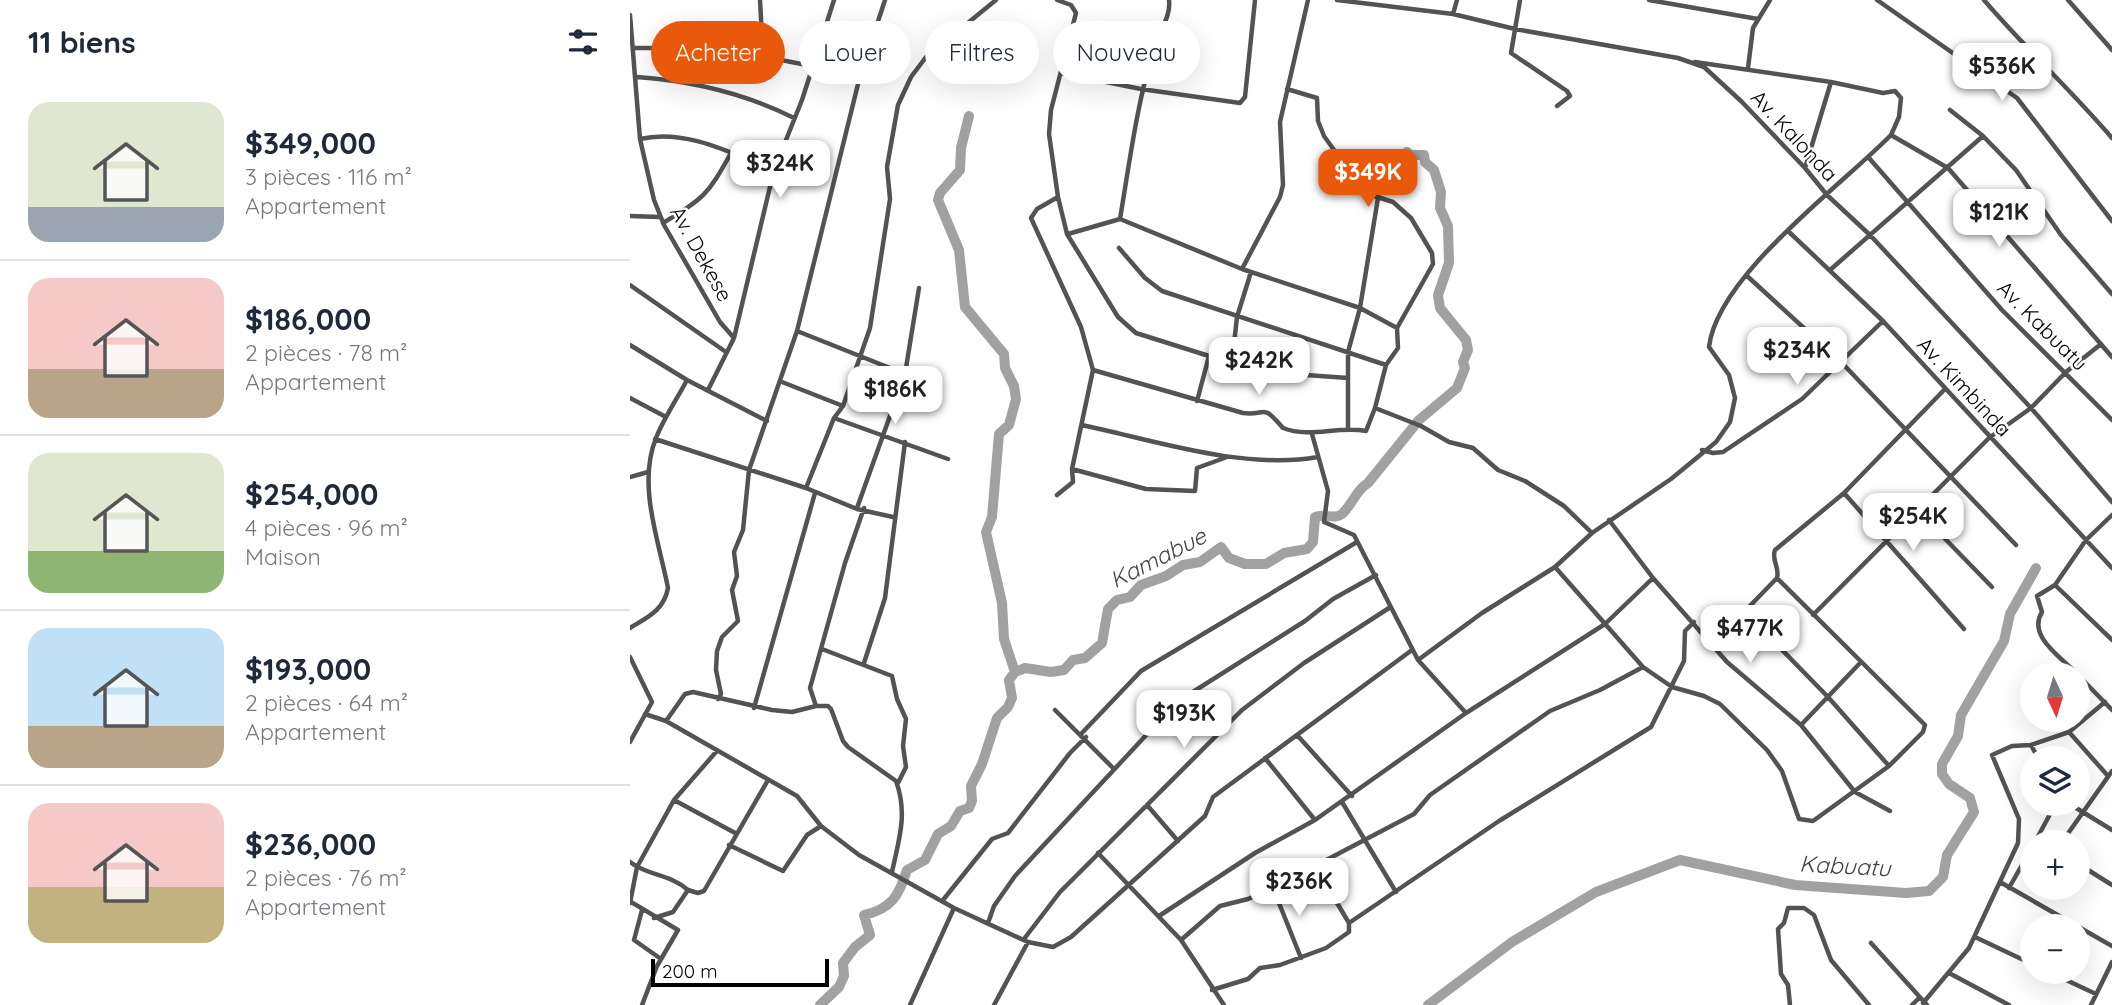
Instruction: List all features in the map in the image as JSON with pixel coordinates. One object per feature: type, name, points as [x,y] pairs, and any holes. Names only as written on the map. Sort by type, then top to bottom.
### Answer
[{"type":"street","points":[[760,0],[761,21]]},
{"type":"street","points":[[827,21],[834,0]]},
{"type":"street","points":[[718,699],[721,694],[716,670],[719,644],[738,621],[732,590],[737,576],[734,552],[743,530],[749,470],[782,382],[797,331],[860,76],[885,0]]},
{"type":"street","points":[[806,488],[834,418],[843,406],[860,358],[876,298],[882,232],[890,199],[887,167],[898,106],[911,78],[926,57],[996,0]]},
{"type":"street","points":[[1057,0],[1071,5],[1076,13],[1074,21]]},
{"type":"street","points":[[1120,219],[1141,89],[1160,28],[1168,18],[1169,0]]},
{"type":"street","points":[[1116,84],[1227,103],[1243,102],[1255,0]]},
{"type":"street","points":[[1242,269],[1280,197],[1283,186],[1280,122],[1308,0]]},
{"type":"street","points":[[1338,0],[1395,3],[1515,29],[1695,62],[1748,68],[1899,94],[1899,117],[1891,135],[1788,231],[1746,275],[1717,317],[1709,347],[1729,374],[1735,409],[1730,422],[1716,442],[1702,450],[1671,479],[1591,533],[1555,567],[1482,613],[1418,660]]},
{"type":"street","points":[[1453,14],[1457,0]]},
{"type":"street","points":[[1520,0],[1511,53],[1570,96],[1557,106]]},
{"type":"street","points":[[1649,0],[1758,19]]},
{"type":"street","points":[[1748,68],[1753,27],[1769,0]]},
{"type":"street","points":[[1877,0],[2017,98],[2112,221]]},
{"type":"street","points":[[1984,0],[2015,36],[2076,96],[2112,138]]},
{"type":"street","points":[[2068,0],[2112,50]]},
{"type":"street","name":"Av. Dekese","points":[[630,15],[640,139],[660,217],[720,322],[734,338]]},
{"type":"street","points":[[634,48],[651,48]]},
{"type":"street","name":"Av. Kalonda","points":[[1695,62],[1742,102],[1827,195],[1870,236],[2031,408],[2112,502]]},
{"type":"street","points":[[637,76],[677,80],[757,99],[794,118]]},
{"type":"street","points":[[1805,168],[1831,82]]},
{"type":"street","points":[[708,390],[734,338],[774,170],[806,84]]},
{"type":"street","points":[[1057,84],[1053,93],[1049,134],[1058,197],[1067,234],[1081,261],[1126,326],[1136,332],[1232,362],[1292,374],[1348,377]]},
{"type":"street","points":[[1093,370],[1248,414],[1260,410],[1274,416],[1283,428],[1312,434],[1348,428],[1366,431],[1386,365],[1398,348],[1397,328],[1433,264],[1432,253],[1400,206],[1364,194],[1324,136],[1318,121],[1317,98],[1287,89]]},
{"type":"street","points":[[630,96],[638,95]]},
{"type":"street","points":[[1950,110],[1983,136],[2016,170],[2061,234],[2112,294]]},
{"type":"street","points":[[640,139],[657,135],[672,136],[731,153],[774,170]]},
{"type":"street","points":[[1891,135],[1948,168],[2010,243],[2112,357]]},
{"type":"street","points":[[1830,270],[1983,136]]},
{"type":"street","points":[[663,223],[702,200],[711,190],[731,153]]},
{"type":"street","name":"Av. Kabuatu","points":[[1869,158],[1962,266],[2112,420]]},
{"type":"street","points":[[1057,495],[1073,482],[1072,469],[1093,370],[1081,327],[1031,218],[1037,209],[1058,197]]},
{"type":"street","points":[[1348,428],[1348,352],[1360,308],[1378,198]]},
{"type":"street","points":[[630,216],[660,217]]},
{"type":"street","points":[[1067,234],[1120,219],[1242,269],[1360,308],[1397,328]]},
{"type":"street","name":"Av. Kimbinda","points":[[1788,231],[1883,321],[2112,568]]},
{"type":"street","points":[[1119,248],[1145,278],[1162,291],[1386,365]]},
{"type":"street","points":[[1232,362],[1237,317],[1251,272]]},
{"type":"street","points":[[1746,275],[1841,362],[2016,545]]},
{"type":"street","points":[[630,285],[726,352]]},
{"type":"street","points":[[857,509],[905,374],[919,288]]},
{"type":"street","points":[[1702,450],[1718,453],[1745,439],[1802,399],[1883,321]]},
{"type":"street","points":[[797,331],[905,374]]},
{"type":"street","points":[[1813,615],[1888,543],[1989,438],[2031,408],[2066,372],[2101,344]]},
{"type":"street","points":[[630,345],[687,380],[767,421]]},
{"type":"street","points":[[1197,401],[1209,356]]},
{"type":"street","points":[[630,628],[660,609],[668,588],[652,516],[648,472],[655,439],[687,380]]},
{"type":"street","points":[[782,382],[843,406]]},
{"type":"street","points":[[1712,645],[1746,613],[1777,578],[1779,570],[1773,556],[1775,550],[1844,493],[1945,389]]},
{"type":"street","points":[[630,398],[667,417]]},
{"type":"street","points":[[1375,408],[1421,426],[1449,442],[1473,448],[1498,470],[1525,481],[1564,506],[1591,533]]},
{"type":"street","points":[[834,418],[948,459]]},
{"type":"street","points":[[1082,425],[1229,456],[1284,463],[1318,457]]},
{"type":"street","points":[[1312,434],[1328,491],[1324,522],[1350,531],[1376,575],[1389,608],[1418,660],[1466,713]]},
{"type":"street","points":[[655,439],[806,488],[857,509],[864,508],[892,517]]},
{"type":"street","points":[[864,663],[885,598],[892,554],[892,517],[905,442]]},
{"type":"street","points":[[1072,469],[1146,489],[1195,491],[1197,468],[1229,456]]},
{"type":"street","points":[[630,477],[648,472]]},
{"type":"street","points":[[754,708],[815,493]]},
{"type":"street","points":[[1844,493],[1964,629]]},
{"type":"street","points":[[816,706],[810,688],[845,563],[864,508]]},
{"type":"street","points":[[1917,510],[1992,587]]},
{"type":"street","points":[[2066,662],[2037,632],[2036,621],[2042,612],[2037,596],[2055,585],[2086,540],[2112,515]]},
{"type":"street","points":[[1609,520],[1653,578],[1712,645],[1801,725],[1855,792],[1890,811]]},
{"type":"street","points":[[943,900],[992,839],[1008,833],[1070,753],[1141,671],[1357,542]]},
{"type":"street","points":[[1555,567],[1643,667],[1672,687],[1704,696],[1720,704],[1767,750],[1782,771],[1801,821],[1819,820],[1889,766],[1923,732],[1925,725],[1777,578]]},
{"type":"street","points":[[988,923],[994,906],[1015,876],[1052,840],[1113,768],[1177,702],[1305,621],[1333,599],[1376,575]]},
{"type":"street","points":[[1159,916],[1255,853],[1352,796],[1466,713],[1605,624],[1653,578]]},
{"type":"street","points":[[2055,585],[2112,640]]},
{"type":"street","points":[[994,1005],[1041,914],[1098,853],[1242,710],[1304,663],[1389,608]]},
{"type":"street","points":[[1746,613],[1828,697],[1889,766]]},
{"type":"street","points":[[1349,923],[1499,821],[1651,727],[1684,661],[1685,631],[1694,622]]},
{"type":"street","points":[[822,649],[892,676],[897,699],[906,719],[906,767],[897,783]]},
{"type":"street","points":[[645,714],[666,721],[797,796],[821,826],[859,855],[954,908],[1026,941],[1058,946],[1208,813],[1213,797],[1412,649]]},
{"type":"street","points":[[630,657],[652,702],[631,740]]},
{"type":"street","points":[[1801,725],[1861,662]]},
{"type":"street","points":[[1181,940],[1220,906],[1248,899],[1273,888],[1414,814],[1430,795],[1550,711],[1600,690],[1643,667]]},
{"type":"street","points":[[2090,687],[2112,710]]},
{"type":"street","points":[[666,721],[689,693],[754,708],[792,712],[828,706],[848,747],[892,776],[897,783],[904,812],[902,837],[892,872]]},
{"type":"street","points":[[2090,714],[2105,702]]},
{"type":"street","points":[[1055,709],[1113,768]]},
{"type":"street","points":[[1912,1005],[1923,1002],[1949,973],[1975,937],[2020,833],[2019,819],[1992,755],[2012,746],[2031,745],[2069,732],[2108,776]]},
{"type":"street","points":[[1297,735],[1352,796]]},
{"type":"street","points":[[642,1005],[661,959],[678,930],[630,902],[637,867],[674,800],[716,752]]},
{"type":"street","points":[[1265,758],[1315,820]]},
{"type":"street","points":[[2090,803],[2112,771]]},
{"type":"street","points":[[630,862],[637,867],[675,879],[688,890],[698,893],[704,891],[768,780]]},
{"type":"street","points":[[2105,782],[2112,786]]},
{"type":"street","points":[[674,800],[737,834]]},
{"type":"street","points":[[1342,802],[1396,892]]},
{"type":"street","points":[[1147,806],[1178,841]]},
{"type":"street","points":[[2090,816],[2112,830]]},
{"type":"street","points":[[729,845],[783,871],[807,835],[821,826]]},
{"type":"street","points":[[1098,853],[1181,940],[1224,1005]]},
{"type":"street","points":[[1212,990],[1248,979],[1260,968],[1301,958],[1326,948],[1350,930],[1349,923],[1315,866]]},
{"type":"street","points":[[2009,888],[2020,868]]},
{"type":"street","points":[[2090,871],[2112,885]]},
{"type":"street","points":[[2000,882],[2056,914]]},
{"type":"street","points":[[1273,888],[1301,958]]},
{"type":"street","points":[[654,918],[673,912],[688,890]]},
{"type":"street","points":[[1790,1005],[1788,985],[1781,974],[1779,929],[1784,923],[1788,908],[1797,906],[1814,915],[1831,960],[1869,1005]]},
{"type":"street","points":[[910,1005],[954,908]]},
{"type":"street","points":[[642,910],[635,944],[661,959]]},
{"type":"street","points":[[2090,933],[2112,946]]},
{"type":"street","points":[[1975,937],[2020,958]]},
{"type":"street","points":[[1871,943],[1923,1002]]},
{"type":"street","points":[[2091,1005],[2112,961]]},
{"type":"street","points":[[1949,973],[2009,1005]]},
{"type":"street","points":[[2105,975],[2112,980]]},
{"type":"street","points":[[2075,984],[2096,994]]},
{"type":"waterway","points":[[969,116],[961,148],[960,170],[940,193],[938,200],[959,250],[965,307],[1004,354],[1005,368],[1014,386],[1016,399],[1009,425],[999,434],[992,517],[986,532],[1002,603],[1004,639],[1015,672]]},
{"type":"waterway","name":"Kamabue","points":[[820,1005],[839,987],[844,976],[843,963],[855,947],[870,935],[864,915],[881,909],[893,900],[907,870],[925,860],[938,834],[951,826],[960,811],[969,808],[972,801],[971,786],[982,764],[997,718],[1008,707],[1012,698],[1009,680],[1015,672],[1025,668],[1051,672],[1064,670],[1073,660],[1085,658],[1102,643],[1108,609],[1117,600],[1130,597],[1141,585],[1166,576],[1183,565],[1200,562],[1221,547],[1229,558],[1245,564],[1266,564],[1284,553],[1307,549],[1313,542],[1315,517],[1342,514],[1419,420],[1457,388],[1465,368],[1463,362],[1468,350],[1466,340],[1440,308],[1438,295],[1449,263],[1448,226],[1440,208],[1441,192],[1434,170],[1425,162],[1424,155],[1410,155],[1407,152]]},
{"type":"waterway","name":"Kabuatu","points":[[1428,1005],[1512,942],[1596,892],[1680,860],[1795,885],[1906,893],[1929,891],[1943,877],[1947,855],[1974,812],[1970,798],[1949,784],[1942,774],[1942,764],[1958,736],[1961,715],[2004,641],[2010,614],[2036,568]]}]
